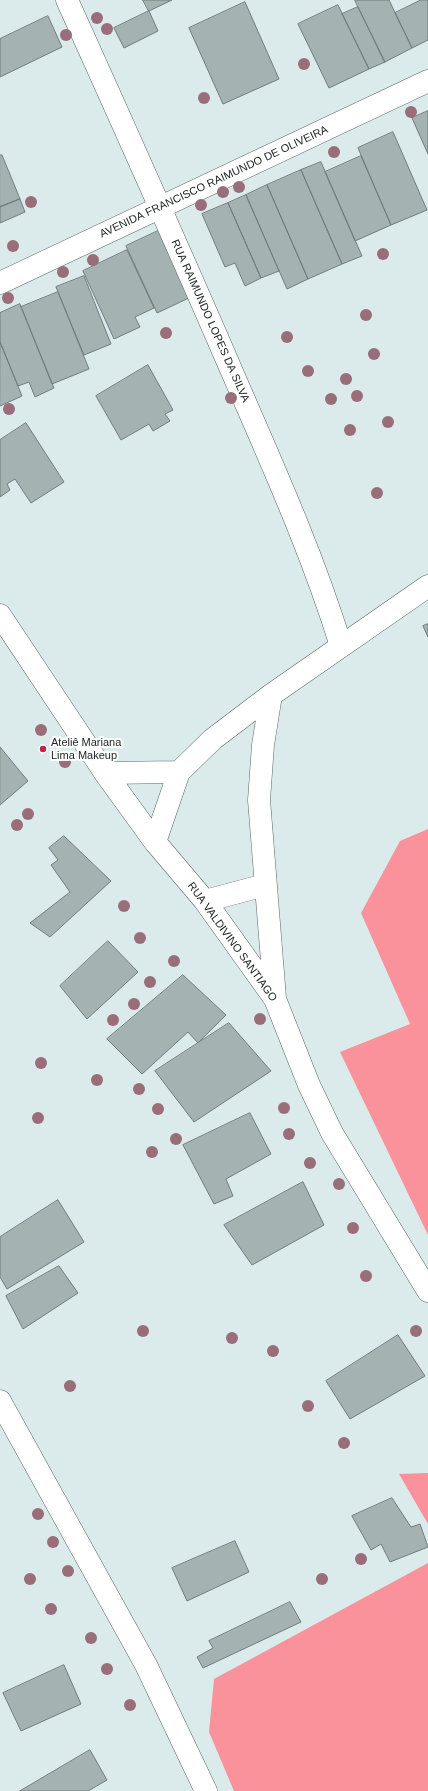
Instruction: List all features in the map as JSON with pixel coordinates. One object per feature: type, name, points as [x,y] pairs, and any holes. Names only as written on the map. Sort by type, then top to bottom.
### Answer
[{"type":"street","name":"RUA RAIMUNDO LOPES DA SILVA","points":[[67,0],[161,208],[300,527],[342,646]]},
{"type":"street","name":"AVENIDA FRANCISCO RAIMUNDO DE OLIVEIRA","points":[[0,283],[428,81]]},
{"type":"street","points":[[155,842],[179,772],[212,739],[271,695],[428,586]]},
{"type":"street","name":"RUA VALDIVINO SANTIAGO","points":[[0,615],[105,773],[155,842],[205,901],[275,999],[309,1085],[332,1133],[428,1291]]},
{"type":"street","points":[[271,695],[263,745],[259,800],[275,999]]},
{"type":"street","points":[[105,773],[179,772]]},
{"type":"street","points":[[205,901],[265,884]]},
{"type":"street","points":[[0,1401],[146,1665],[206,1791]]},
{"type":"shaded area","points":[[428,829],[428,1235],[340,1052],[410,1024],[361,913],[400,841]]},
{"type":"shaded area","points":[[428,1473],[428,1524],[399,1474]]},
{"type":"shaded area","points":[[428,1563],[428,1791],[234,1791],[209,1732],[214,1679]]},
{"type":"building","points":[[143,0],[172,0],[149,11]]},
{"type":"building","points":[[355,0],[389,0],[412,48],[385,62]]},
{"type":"building","points":[[421,0],[428,0],[428,40],[412,48],[395,13]]},
{"type":"building","points":[[245,2],[279,79],[223,104],[189,28]]},
{"type":"building","points":[[338,5],[369,69],[329,88],[298,24]]},
{"type":"building","points":[[358,7],[385,62],[369,69],[342,14]]},
{"type":"building","points":[[149,11],[158,31],[124,48],[114,28]]},
{"type":"building","points":[[48,16],[62,47],[0,77],[0,39]]},
{"type":"building","points":[[428,111],[428,154],[412,118]]},
{"type":"building","points":[[393,132],[427,210],[391,225],[358,148]]},
{"type":"building","points":[[0,155],[2,155],[20,199],[0,207]]},
{"type":"building","points":[[361,156],[391,225],[355,241],[325,172]]},
{"type":"building","points":[[321,162],[362,256],[342,264],[301,170]]},
{"type":"building","points":[[301,170],[342,264],[308,279],[267,185]]},
{"type":"building","points":[[267,185],[308,279],[287,289],[246,195]]},
{"type":"building","points":[[246,195],[279,271],[261,278],[228,203]]},
{"type":"building","points":[[20,199],[25,212],[0,223],[0,207]]},
{"type":"building","points":[[228,203],[261,278],[245,286],[235,263],[225,267],[202,214]]},
{"type":"building","points":[[160,230],[191,297],[157,313],[126,246]]},
{"type":"building","points":[[127,250],[154,308],[135,317],[140,327],[114,339],[83,271]]},
{"type":"building","points":[[84,276],[111,344],[84,355],[56,287]]},
{"type":"building","points":[[58,292],[89,369],[52,384],[21,307]]},
{"type":"building","points":[[20,304],[54,388],[35,397],[29,382],[18,386],[0,342],[0,313]]},
{"type":"building","points":[[0,342],[22,396],[0,406]]},
{"type":"building","points":[[148,365],[173,410],[165,414],[170,421],[153,431],[149,424],[121,440],[96,396]]},
{"type":"building","points":[[26,423],[64,482],[31,503],[15,479],[7,484],[10,490],[0,497],[0,440]]},
{"type":"building","points":[[428,624],[428,637],[423,626]]},
{"type":"building","points":[[0,747],[28,781],[0,805]]},
{"type":"building","points":[[64,836],[111,881],[50,937],[30,923],[70,892],[51,865],[58,860],[49,848]]},
{"type":"building","points":[[108,941],[138,972],[87,1019],[60,986]]},
{"type":"building","points":[[183,975],[226,1015],[198,1043],[188,1032],[142,1074],[107,1039]]},
{"type":"building","points":[[229,1023],[271,1071],[194,1122],[155,1071]]},
{"type":"building","points":[[250,1113],[271,1154],[226,1179],[233,1196],[214,1204],[183,1145]]},
{"type":"building","points":[[303,1182],[324,1225],[252,1265],[224,1225]]},
{"type":"building","points":[[58,1200],[84,1242],[7,1289],[0,1277],[0,1237]]},
{"type":"building","points":[[59,1266],[78,1293],[23,1329],[6,1296]]},
{"type":"building","points":[[398,1335],[425,1376],[350,1419],[326,1381]]},
{"type":"building","points":[[392,1498],[411,1527],[420,1524],[428,1547],[390,1562],[381,1544],[371,1550],[352,1516]]},
{"type":"building","points":[[235,1541],[249,1572],[187,1601],[172,1568]]},
{"type":"building","points":[[290,1602],[301,1622],[203,1668],[197,1657],[213,1648],[209,1641]]},
{"type":"building","points":[[64,1665],[81,1704],[21,1731],[3,1693]]},
{"type":"building","points":[[90,1750],[107,1780],[88,1791],[20,1791]]},
{"type":"place","name":"Ateliê Mariana Lima Makeup","points":[[43,749]]}]
